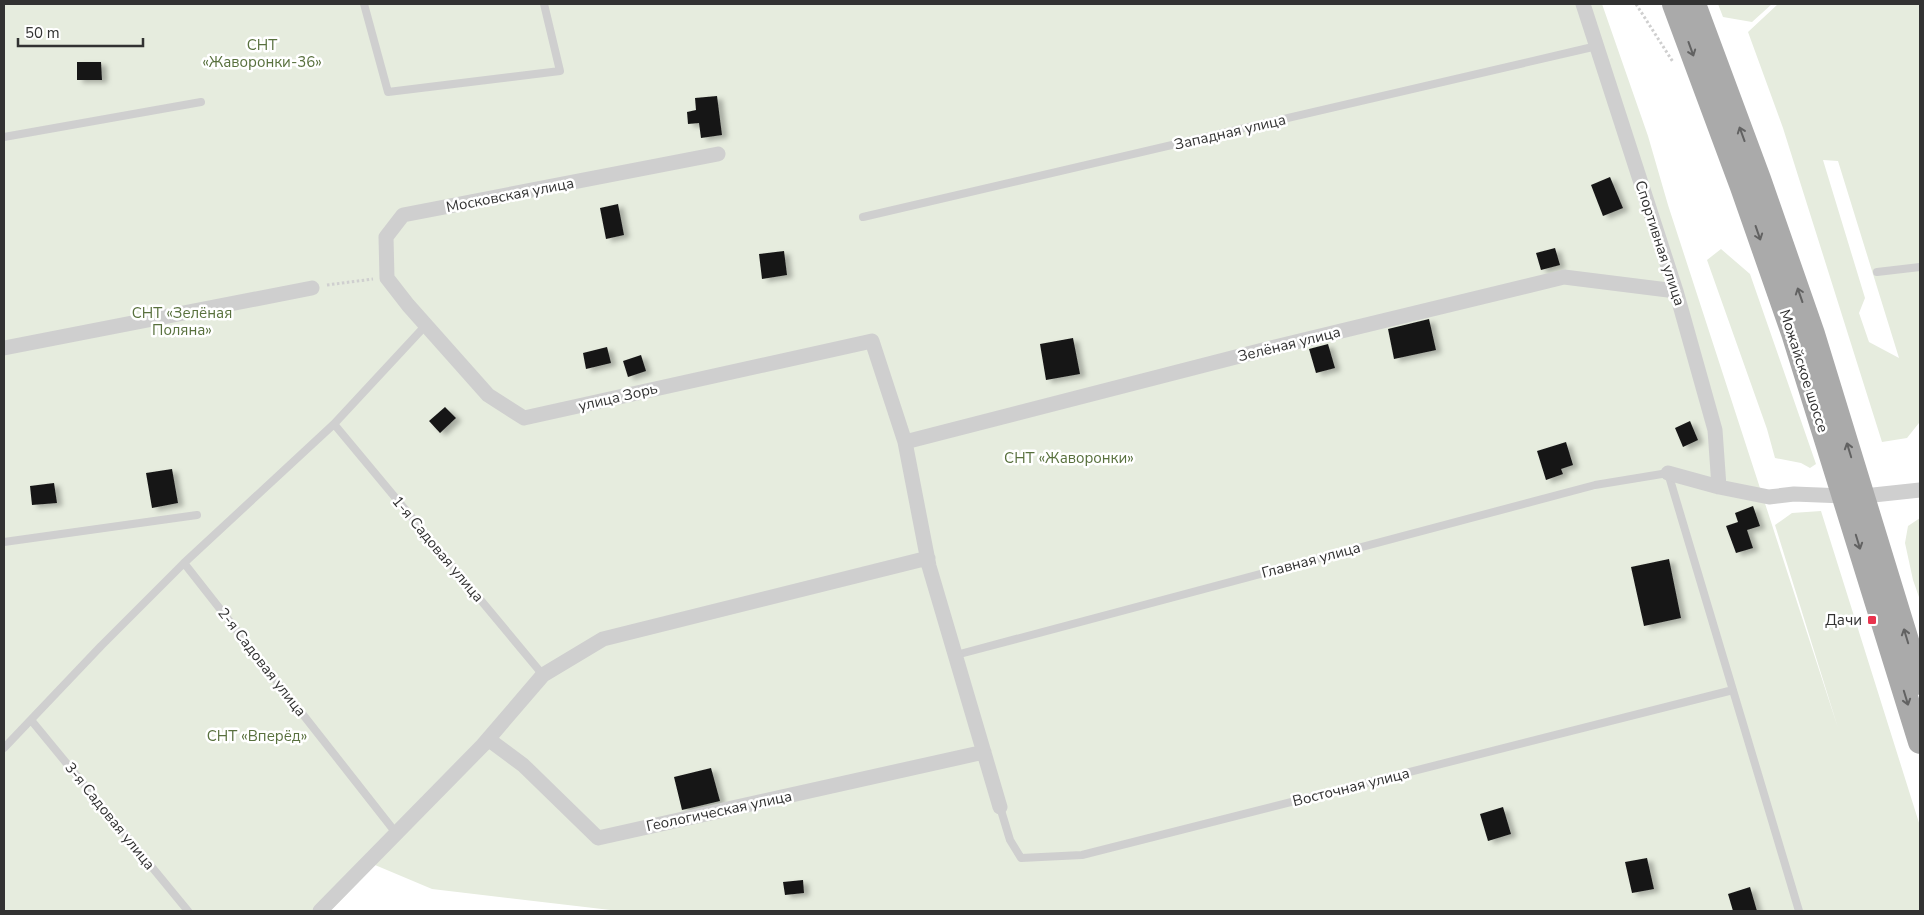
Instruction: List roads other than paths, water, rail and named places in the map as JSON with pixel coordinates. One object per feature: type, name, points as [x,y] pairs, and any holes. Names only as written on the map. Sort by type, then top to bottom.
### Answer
[{"type":"main road","name":"Можайское шоссе","points":[[1674,4],[1742,187],[1786,315],[1854,496],[1920,683]]},
{"type":"main road","name":"Можайское шоссе","points":[[1694,4],[1759,179],[1807,316],[1920,742]]},
{"type":"street","name":"Спортивная улица","points":[[1583,4],[1676,290],[1715,430],[1719,487]]},
{"type":"street","name":"Московская улица","points":[[408,305],[386,278],[386,236],[403,215],[718,154]]},
{"type":"street","name":"Зелёная улица","points":[[905,442],[1263,350],[1564,278],[1676,290]]},
{"type":"street","points":[[4,348],[312,288]]},
{"type":"street","name":"улица Зорь","points":[[408,305],[488,394],[524,418],[872,341],[905,442]]},
{"type":"street","points":[[905,442],[928,558],[1000,807]]},
{"type":"street","points":[[1668,473],[1719,487],[1769,497],[1794,494],[1854,496],[1920,490]]},
{"type":"street","points":[[320,911],[488,739],[543,674],[603,639],[928,558]]},
{"type":"street","name":"Геологическая улица","points":[[488,739],[523,765],[598,838],[984,752]]},
{"type":"lane","points":[[364,4],[388,92],[560,71],[544,4]]},
{"type":"lane","name":"Западная улица","points":[[863,217],[1597,46]]},
{"type":"lane","points":[[4,137],[201,102]]},
{"type":"lane","points":[[1878,272],[1920,267]]},
{"type":"lane","points":[[4,748],[101,646],[184,563],[334,424],[426,325]]},
{"type":"lane","name":"1-я Садовая улица","points":[[334,424],[543,674]]},
{"type":"lane","points":[[1668,473],[1799,911]]},
{"type":"lane","name":"Главная улица","points":[[956,656],[1595,484],[1668,473]]},
{"type":"lane","points":[[4,542],[198,515]]},
{"type":"lane","name":"2-я Садовая улица","points":[[184,563],[396,833]]},
{"type":"lane","name":"Восточная улица","points":[[1000,807],[1010,840],[1022,858],[1082,855],[1734,690]]},
{"type":"lane","name":"3-я Садовая улица","points":[[31,720],[188,911]]},
{"type":"place","name":"Дачи","points":[[1872,620]]},
{"type":"park label","name":"СНТ «Жаворонки-36»","points":[[262,54]]},
{"type":"park label","name":"СНТ «Зелёная Поляна»","points":[[182,322]]},
{"type":"park label","name":"СНТ «Жаворонки»","points":[[1069,458]]},
{"type":"park label","name":"СНТ «Вперёд»","points":[[257,736]]}]
